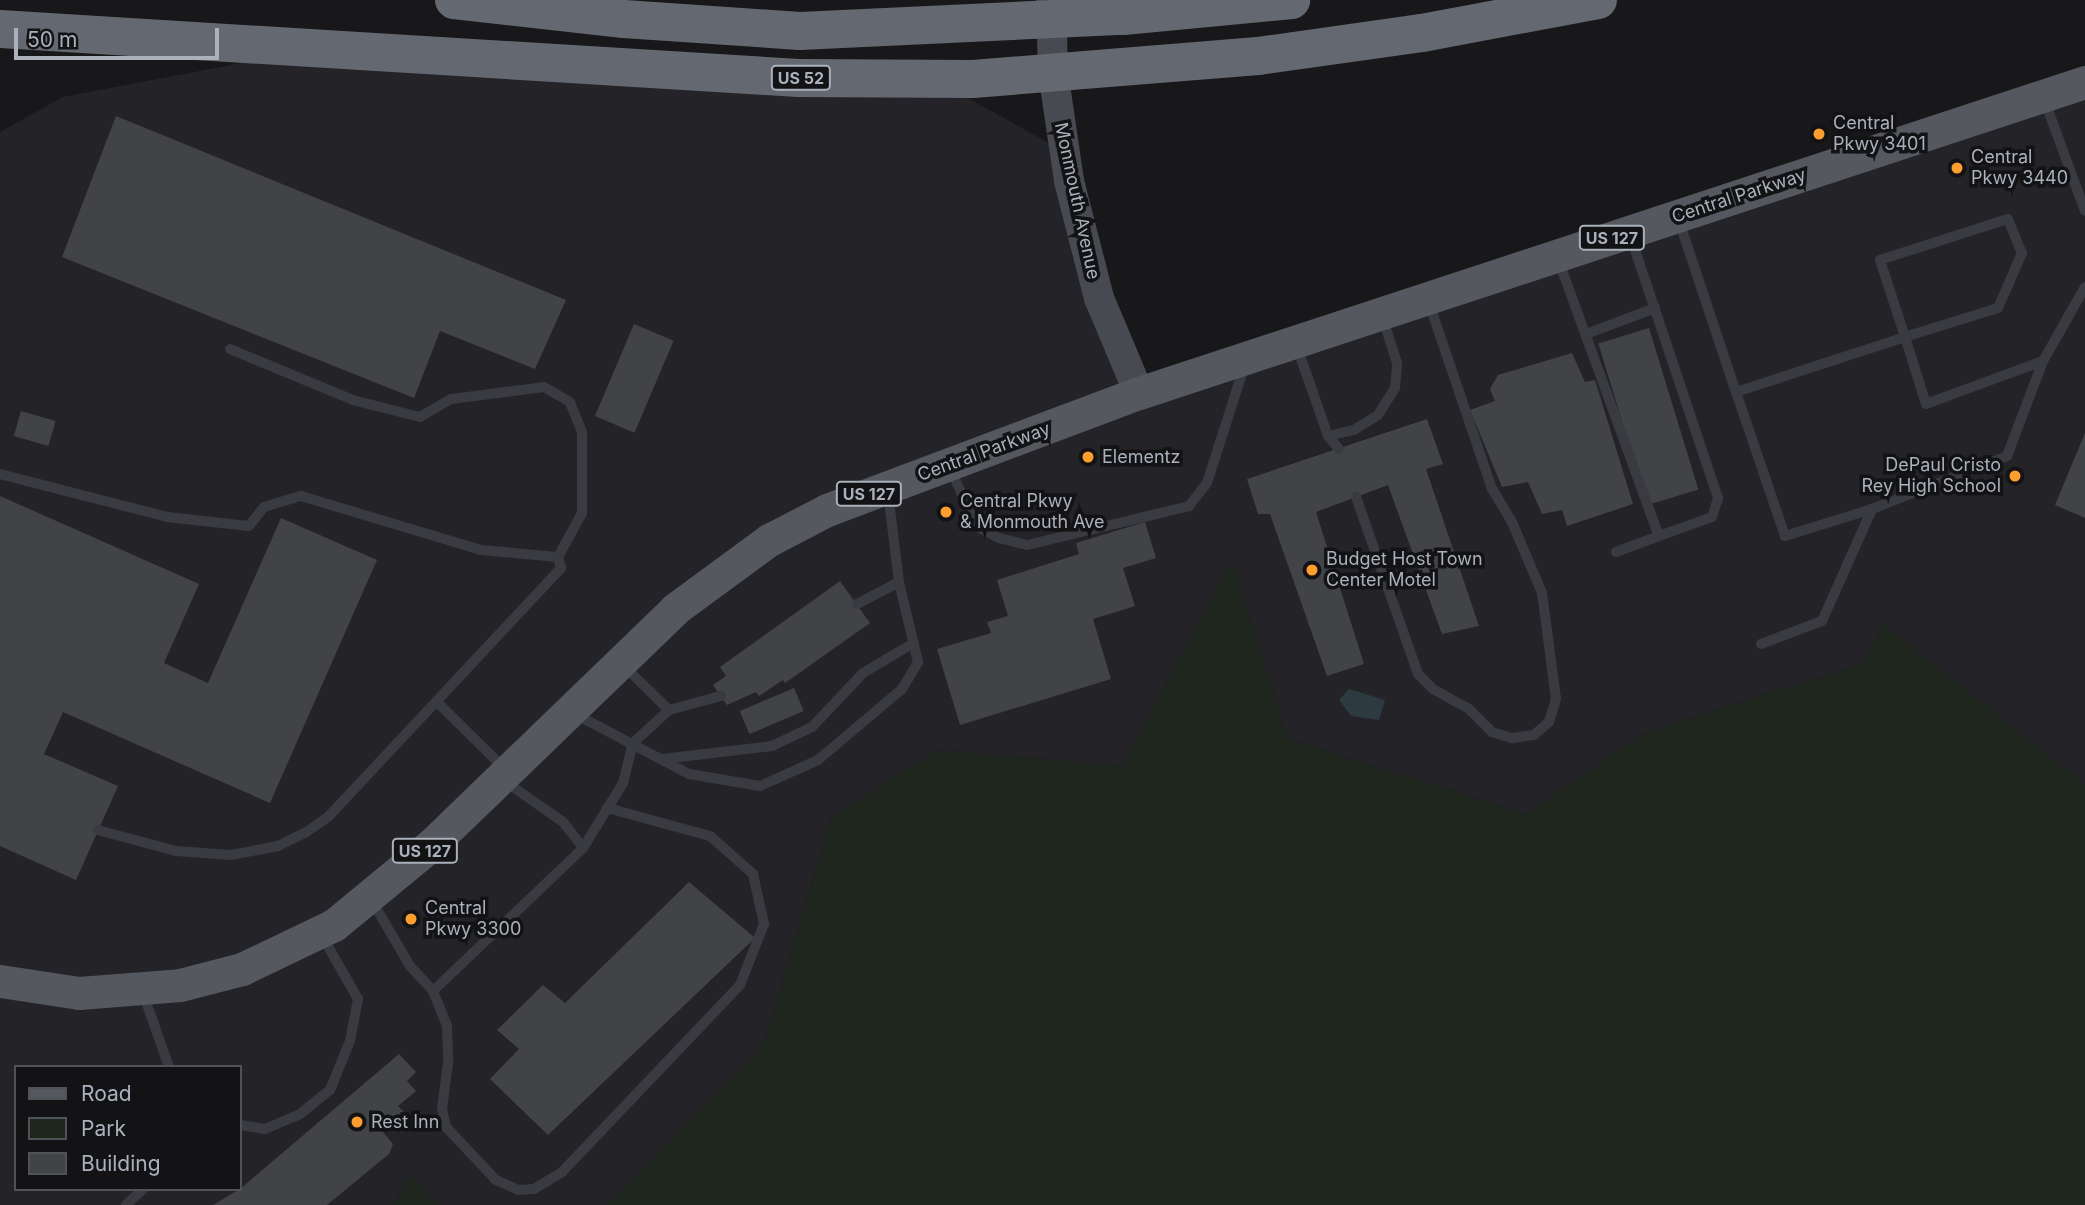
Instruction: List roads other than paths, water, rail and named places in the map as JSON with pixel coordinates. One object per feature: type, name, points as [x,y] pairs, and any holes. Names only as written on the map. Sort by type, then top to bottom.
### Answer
[{"type":"highway","points":[[454,0],[624,19],[800,31],[1123,16],[1291,0]]},
{"type":"highway","name":"US 52","points":[[0,29],[798,78],[973,79],[1258,56],[1422,33],[1598,0]]},
{"type":"main road","name":"Central Parkway","points":[[0,981],[79,993],[142,990],[242,969],[320,933],[370,898],[715,575],[769,540],[827,510],[1139,393],[2085,82]]},
{"type":"street","name":"Monmouth Avenue","points":[[1051,0],[1062,150],[1099,298],[1139,393]]},
{"type":"lane","points":[[2043,96],[2085,211]]},
{"type":"lane","points":[[1677,216],[1785,536],[1872,509],[2007,456],[2043,361],[2085,287]]},
{"type":"lane","points":[[1736,392],[1905,337],[1998,308],[2022,253],[2008,219],[1880,260],[1905,337],[1926,404],[2043,361]]},
{"type":"lane","points":[[1616,552],[1712,517],[1718,498],[1630,232]]},
{"type":"lane","points":[[1557,256],[1659,536]]},
{"type":"lane","points":[[1356,497],[1418,674],[1433,689],[1469,709],[1492,732],[1512,738],[1534,735],[1549,722],[1556,699],[1542,593],[1512,522],[1492,489],[1428,298]]},
{"type":"lane","points":[[1586,334],[1655,308]]},
{"type":"lane","points":[[1328,436],[1354,430],[1378,415],[1395,388],[1397,363],[1381,313]]},
{"type":"lane","points":[[1295,342],[1328,436],[1339,449]]},
{"type":"lane","points":[[98,830],[201,853],[253,853],[278,846],[330,816],[561,568],[558,557],[582,513],[582,432],[570,402],[544,387],[451,399],[420,417],[353,400],[230,349]]},
{"type":"lane","points":[[948,465],[976,526],[999,538],[1027,545],[1189,506],[1208,483],[1247,358]]},
{"type":"lane","points":[[0,474],[167,517],[249,526],[264,507],[301,496],[481,550],[558,557]]},
{"type":"lane","points":[[569,711],[689,774],[760,786],[818,760],[902,689],[918,662],[899,582],[887,487]]},
{"type":"lane","points":[[1760,644],[1822,621],[1872,509]]},
{"type":"lane","points":[[856,604],[899,582]]},
{"type":"lane","points":[[662,759],[772,746],[812,727],[863,673],[914,643]]},
{"type":"lane","points":[[620,662],[669,710]]},
{"type":"lane","points":[[433,991],[583,848],[623,783],[633,743],[669,710],[721,696]]},
{"type":"lane","points":[[437,702],[504,775],[563,822],[583,848]]},
{"type":"lane","points":[[370,898],[411,966],[433,991],[447,1026],[448,1063],[442,1109],[446,1127],[496,1180],[518,1190],[534,1189],[562,1172],[740,985],[764,924],[753,874],[710,836],[607,808]]},
{"type":"lane","points":[[242,1125],[265,1129],[300,1114],[330,1090],[350,1041],[358,999],[320,933]]},
{"type":"lane","points":[[142,990],[168,1065]]},
{"type":"lane","points":[[126,1205],[141,1191]]},
{"type":"place","name":"Central Pkwy 3401","points":[[1819,134]]},
{"type":"place","name":"Central Pkwy 3440","points":[[1957,168]]},
{"type":"place","name":"Elementz","points":[[1088,457]]},
{"type":"place","name":"DePaul Cristo Rey High School","points":[[2015,476]]},
{"type":"place","name":"Central Pkwy & Monmouth Ave","points":[[946,512]]},
{"type":"place","name":"Budget Host Town Center Motel","points":[[1312,570]]},
{"type":"place","name":"Central Pkwy 3300","points":[[411,919]]},
{"type":"place","name":"Rest Inn","points":[[357,1122]]}]
